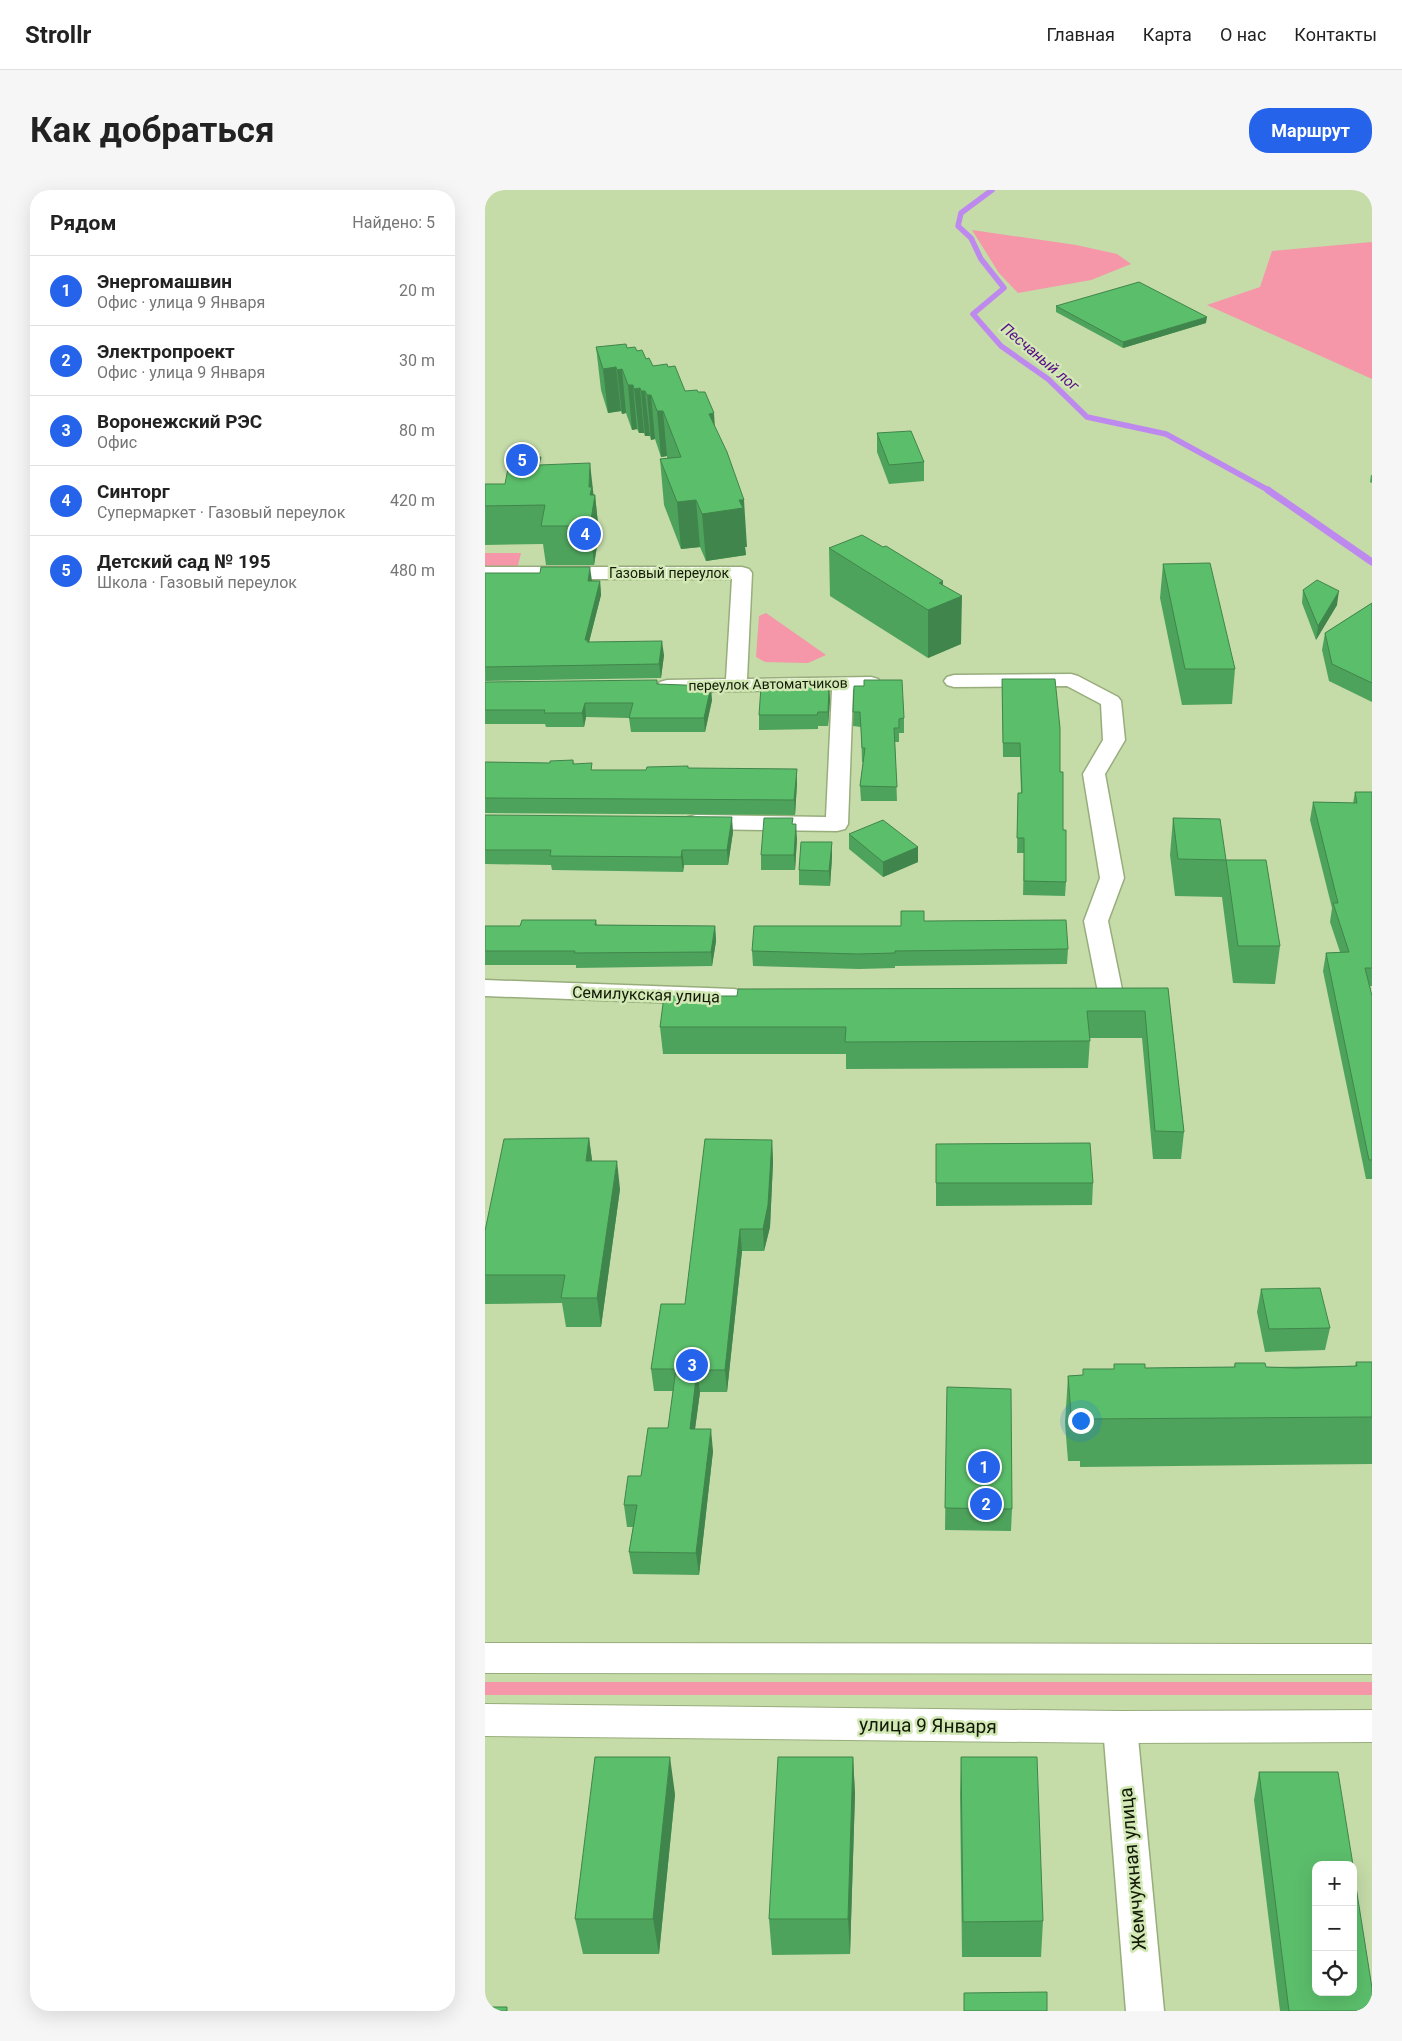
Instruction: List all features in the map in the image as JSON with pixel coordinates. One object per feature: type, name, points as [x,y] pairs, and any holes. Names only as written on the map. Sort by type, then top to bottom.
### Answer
[{"type":"main road","points":[[485,1658],[1372,1659]]},
{"type":"main road","name":"улица 9 Января","points":[[485,1720],[1120,1727],[1372,1726]]},
{"type":"street","name":"Газовый переулок","points":[[485,573],[742,573],[736,685]]},
{"type":"street","points":[[954,681],[1071,680],[1111,701],[1114,740],[1094,774],[1112,878],[1097,921],[1111,999],[1062,1000]]},
{"type":"street","points":[[671,822],[837,824],[843,683]]},
{"type":"street","name":"переулок Автоматчиков","points":[[649,686],[871,683]]},
{"type":"street","name":"Семилукская улица","points":[[485,988],[759,998]]},
{"type":"street","name":"Жемчужная улица","points":[[1120,1727],[1145,2011]]},
{"type":"shaded area","points":[[972,230],[1076,245],[1117,254],[1131,264],[1091,280],[1018,293],[999,273]]},
{"type":"shaded area","points":[[1372,242],[1372,379],[1207,305],[1260,287],[1272,251]]},
{"type":"shaded area","points":[[485,553],[521,553],[516,573],[485,573]]},
{"type":"shaded area","points":[[766,613],[826,655],[808,663],[765,662],[756,657],[759,616]]},
{"type":"shaded area","points":[[485,1682],[1372,1682],[1372,1695],[485,1695]]},
{"type":"building","points":[[1139,282],[1207,317],[1123,342],[1056,306]]},
{"type":"building","points":[[626,344],[627,348],[635,347],[637,351],[642,350],[646,359],[649,358],[653,366],[667,364],[668,367],[675,366],[685,391],[697,390],[698,392],[705,392],[714,413],[709,414],[727,452],[744,500],[739,500],[743,508],[702,514],[696,500],[677,502],[660,459],[681,457],[663,411],[657,411],[651,395],[647,395],[640,388],[634,389],[633,385],[628,385],[622,369],[617,370],[616,367],[603,369],[596,347]]},
{"type":"building","points":[[911,431],[924,462],[889,465],[877,433]]},
{"type":"building","points":[[541,457],[539,465],[590,463],[589,487],[592,487],[590,495],[595,495],[590,526],[541,526],[545,505],[485,506],[485,484],[505,484],[510,458]]},
{"type":"building","points":[[862,535],[883,547],[886,546],[943,581],[939,583],[962,596],[928,610],[829,548]]},
{"type":"building","points":[[1210,563],[1235,669],[1185,669],[1163,564]]},
{"type":"building","points":[[541,567],[590,567],[588,581],[600,581],[585,640],[588,640],[587,642],[662,641],[659,664],[485,667],[485,573],[540,573]]},
{"type":"building","points":[[1317,580],[1339,591],[1318,626],[1303,590]]},
{"type":"building","points":[[1372,603],[1372,683],[1332,664],[1325,633]]},
{"type":"building","points":[[1002,679],[1055,679],[1060,728],[1060,772],[1063,772],[1063,830],[1066,830],[1066,882],[1024,881],[1024,838],[1017,838],[1018,793],[1022,793],[1020,743],[1003,743]]},
{"type":"building","points":[[657,680],[657,684],[711,686],[704,718],[629,718],[633,703],[585,703],[582,713],[544,713],[545,710],[485,710],[485,682]]},
{"type":"building","points":[[864,680],[902,680],[904,718],[899,719],[899,728],[894,728],[897,787],[860,786],[865,748],[862,748],[860,712],[853,712],[854,686],[864,686]]},
{"type":"building","points":[[829,686],[828,712],[818,712],[817,715],[759,715],[761,687]]},
{"type":"building","points":[[573,760],[573,764],[592,763],[591,770],[646,770],[647,767],[688,766],[688,768],[797,769],[794,800],[485,798],[485,762],[550,763],[550,761]]},
{"type":"building","points":[[1355,792],[1372,792],[1372,968],[1365,968],[1372,996],[1372,1160],[1369,1160],[1326,953],[1349,952],[1333,903],[1338,903],[1313,802],[1357,803]]},
{"type":"building","points":[[485,815],[732,817],[727,850],[682,850],[681,857],[550,856],[551,850],[485,850]]},
{"type":"building","points":[[764,818],[793,818],[792,824],[796,824],[794,855],[761,855]]},
{"type":"building","points":[[1173,818],[1220,819],[1226,860],[1178,859]]},
{"type":"building","points":[[883,820],[918,847],[883,862],[849,834]]},
{"type":"building","points":[[801,842],[832,842],[829,871],[799,870]]},
{"type":"building","points":[[1226,860],[1266,860],[1280,946],[1238,946]]},
{"type":"building","points":[[901,911],[924,911],[924,921],[1066,920],[1068,949],[895,951],[895,953],[858,954],[752,951],[754,926],[901,926]]},
{"type":"building","points":[[522,920],[596,920],[595,925],[715,926],[711,952],[574,953],[575,951],[485,951],[485,926],[520,926]]},
{"type":"building","points":[[1168,988],[1184,1132],[1155,1131],[1145,1011],[1087,1011],[1090,1041],[845,1042],[846,1027],[660,1027],[664,996],[737,996],[738,989]]},
{"type":"building","points":[[589,1138],[586,1161],[617,1161],[597,1298],[561,1298],[565,1275],[485,1275],[485,1231],[504,1139]]},
{"type":"building","points":[[705,1139],[772,1140],[768,1205],[763,1229],[740,1229],[725,1370],[697,1370],[690,1429],[711,1429],[696,1553],[629,1552],[637,1505],[624,1505],[628,1476],[641,1476],[648,1428],[668,1428],[676,1369],[651,1369],[661,1304],[685,1304]]},
{"type":"building","points":[[1090,1143],[1093,1183],[936,1183],[936,1144]]},
{"type":"building","points":[[1320,1288],[1330,1328],[1269,1329],[1261,1289]]},
{"type":"building","points":[[1356,1362],[1372,1362],[1372,1417],[1084,1419],[1083,1414],[1071,1414],[1068,1376],[1083,1375],[1083,1369],[1114,1369],[1114,1364],[1145,1364],[1145,1368],[1235,1367],[1235,1363],[1265,1363],[1266,1367],[1296,1368],[1357,1366]]},
{"type":"building","points":[[947,1387],[1011,1389],[1012,1509],[945,1508]]},
{"type":"building","points":[[595,1757],[670,1757],[653,1919],[575,1919]]},
{"type":"building","points":[[778,1757],[853,1757],[848,1919],[769,1919]]},
{"type":"building","points":[[961,1757],[1037,1757],[1043,1921],[963,1922]]},
{"type":"building","points":[[1259,1772],[1338,1772],[1352,1861],[1312,1861],[1312,1996],[1357,1996],[1357,1893],[1372,1988],[1372,2011],[1289,2011]]},
{"type":"building","points":[[1047,1992],[1047,2011],[964,2011],[964,1993]]},
{"type":"building","points":[[485,2007],[507,2007],[507,2011],[485,2011]]},
{"type":"waterway","name":"Песчаный лог","points":[[992,190],[961,213],[958,226],[971,238],[981,259],[1004,288],[973,314],[1001,346],[1048,379],[1087,417],[1166,434],[1270,491]]},
{"type":"waterway","name":"Песчаный лог","points":[[1268,490],[1372,562]]},
{"type":"place","name":"Детский сад № 195","points":[[522,460]]},
{"type":"place","name":"Синторг","points":[[585,534]]},
{"type":"place","name":"Воронежский РЭС","points":[[692,1365]]},
{"type":"place","name":"Энергомашвин","points":[[984,1467]]},
{"type":"place","name":"Электропроект","points":[[986,1504]]}]
